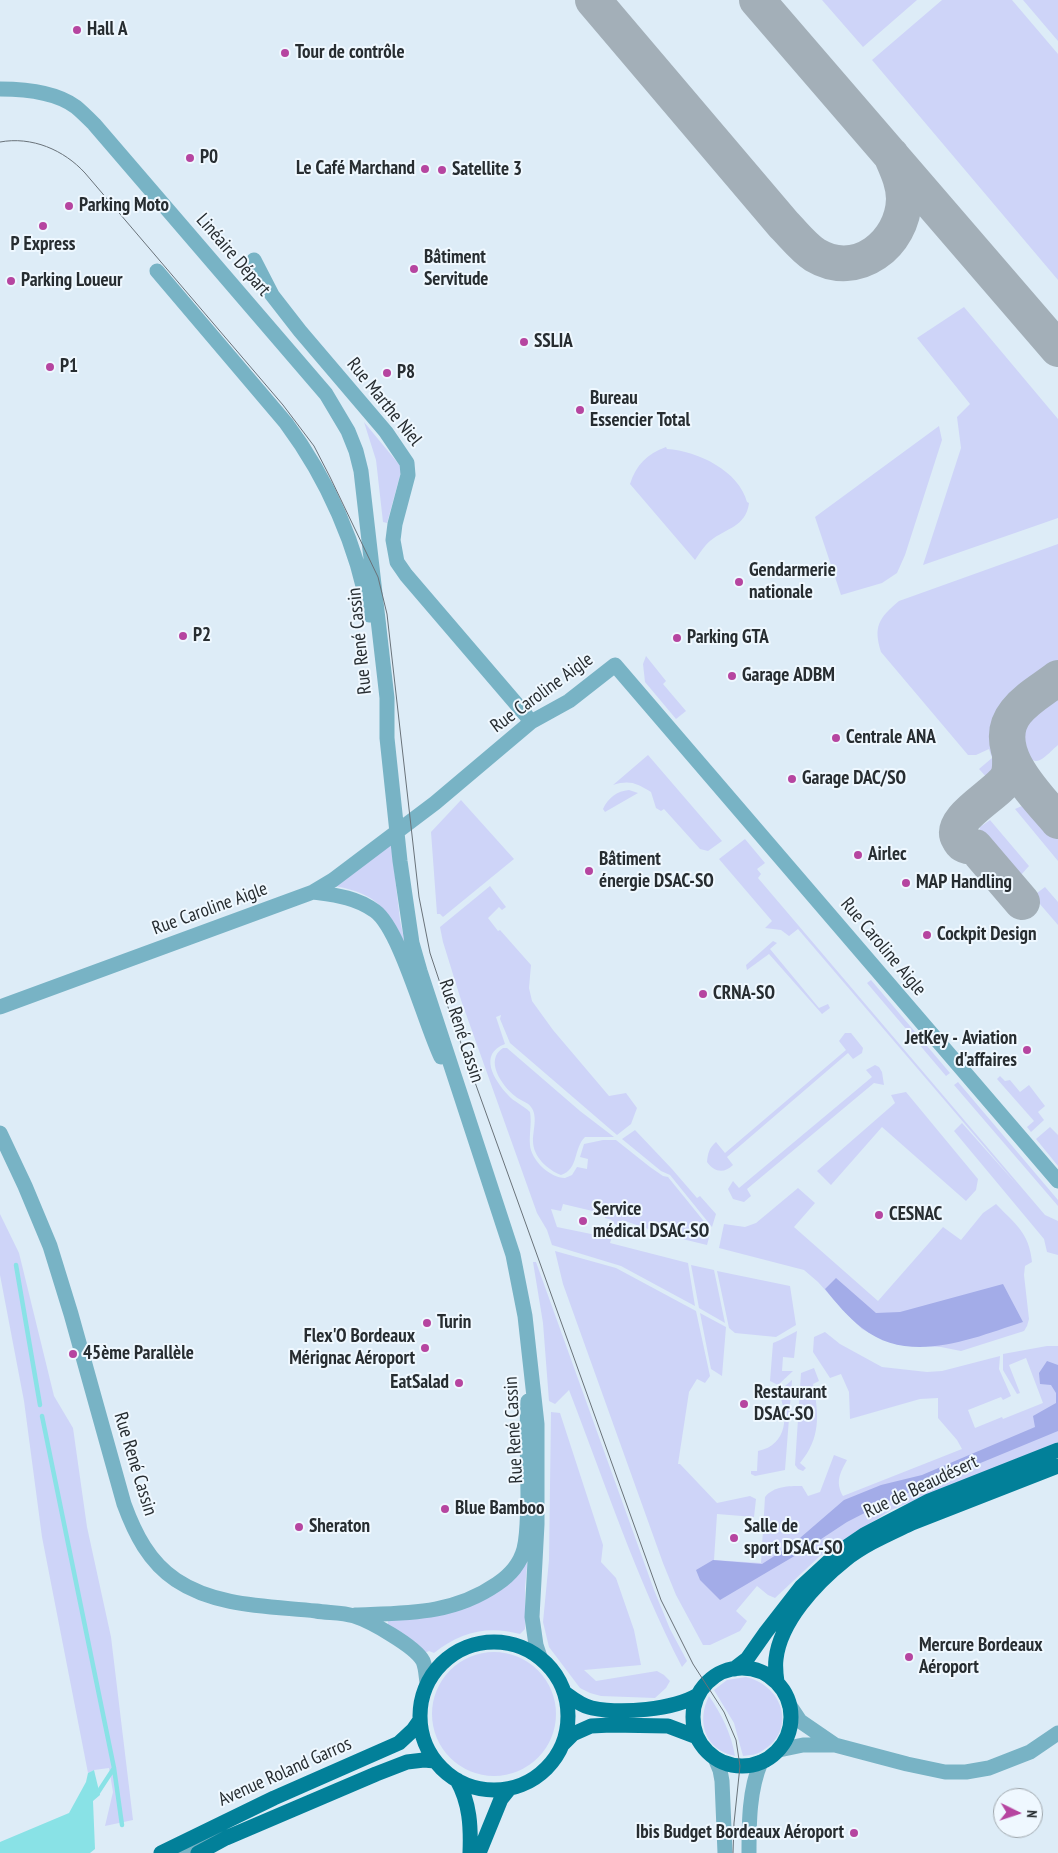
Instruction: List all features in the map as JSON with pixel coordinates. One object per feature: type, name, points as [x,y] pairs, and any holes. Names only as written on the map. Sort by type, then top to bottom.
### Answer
[{"type":"main road","name":"Rue de Beaudésert","points":[[734,1669],[747,1659],[801,1587],[839,1552],[864,1535],[929,1501],[1058,1450]]},
{"type":"main road","name":"Rue de Beaudésert","points":[[777,1682],[776,1659],[786,1628],[797,1610],[827,1576],[845,1560],[876,1541],[912,1523],[1058,1466]]},
{"type":"main road","points":[[563,1744],[568,1719],[565,1693],[551,1668],[540,1657],[521,1646],[500,1641],[478,1643],[457,1651],[440,1665],[427,1684],[421,1701],[420,1720],[425,1742],[435,1761],[446,1772],[457,1780],[474,1787],[492,1790],[526,1783],[542,1773],[554,1760],[563,1744],[573,1734],[591,1726],[668,1726],[698,1737]]},
{"type":"main road","points":[[565,1693],[591,1708],[612,1710],[656,1709],[687,1702],[698,1696],[707,1684],[719,1674],[734,1669],[750,1668],[764,1673],[777,1682],[785,1693],[790,1706],[791,1721],[787,1736],[779,1750],[761,1762],[740,1766],[727,1764],[715,1758],[705,1749],[698,1737],[694,1723],[698,1696]]},
{"type":"main road","name":"Avenue Roland Garros","points":[[161,1853],[274,1798],[399,1743],[413,1730],[420,1720]]},
{"type":"main road","name":"Avenue Roland Garros","points":[[198,1853],[226,1838],[407,1762],[435,1761]]},
{"type":"main road","points":[[457,1780],[465,1794],[470,1818],[470,1853]]},
{"type":"main road","points":[[479,1853],[501,1799],[509,1788]]},
{"type":"street","name":"Linéaire Départ","points":[[0,89],[36,91],[62,99],[75,106],[94,124],[326,394],[340,415]]},
{"type":"street","name":"Rue Marthe Niel","points":[[254,260],[272,295],[300,331],[386,432],[407,463],[408,475],[395,524],[393,540],[397,562],[531,722]]},
{"type":"street","points":[[156,271],[286,423],[305,450],[321,478],[346,535],[364,591],[388,738]]},
{"type":"street","name":"Rue René Cassin","points":[[340,415],[356,451],[361,471],[387,698],[388,738],[397,830],[412,943],[516,1264],[524,1308],[537,1424],[538,1471],[532,1617],[536,1645],[540,1657]]},
{"type":"street","name":"Rue Caroline Aigle","points":[[0,1007],[312,892],[333,880],[435,803],[531,722],[569,701],[615,664],[1058,1181]]},
{"type":"street","points":[[312,892],[356,900],[375,911],[388,926],[410,978],[433,1041],[463,1104]]},
{"type":"street","name":"Rue René Cassin","points":[[0,1133],[50,1246],[124,1504],[136,1534],[147,1552],[160,1567],[176,1580],[195,1590],[218,1598],[353,1616],[383,1630],[416,1653],[423,1661],[427,1684]]},
{"type":"street","points":[[353,1616],[420,1612],[453,1606],[487,1591],[502,1581],[514,1569],[521,1559],[527,1524],[526,1425],[530,1365]]},
{"type":"street","points":[[790,1706],[800,1721],[835,1744]]},
{"type":"street","points":[[779,1750],[803,1745],[835,1744],[907,1764],[945,1772],[966,1772],[989,1768],[1030,1752],[1058,1733]]},
{"type":"street","points":[[715,1758],[722,1781],[725,1853]]},
{"type":"street","points":[[749,1853],[750,1811],[756,1774],[761,1762]]},
{"type":"street","points":[[184,1853],[274,1798]]},
{"type":"shaded area","points":[[822,0],[917,0],[863,47]]},
{"type":"shaded area","points":[[942,0],[1012,0],[1058,54],[1058,280],[872,60]]},
{"type":"shaded area","points":[[1023,0],[1058,0],[1058,41]]},
{"type":"shaded area","points":[[964,307],[1058,419],[1058,518],[923,565],[961,448],[957,417],[970,404],[917,338]]},
{"type":"shaded area","points":[[364,422],[402,468],[387,523],[383,522],[376,460]]},
{"type":"shaded area","points":[[939,426],[942,440],[905,555],[897,573],[882,583],[841,595],[815,517]]},
{"type":"shaded area","points":[[666,447],[667,449],[704,458],[716,465],[735,481],[749,503],[747,511],[740,522],[710,541],[695,560],[630,484],[635,471],[643,461],[653,453]]},
{"type":"shaded area","points":[[1058,544],[1058,663],[1016,694],[1002,708],[994,730],[997,768],[989,780],[979,769],[992,758],[989,749],[976,755],[968,755],[881,652],[878,629],[882,618],[899,601]]},
{"type":"shaded area","points":[[646,656],[666,681],[663,684],[686,711],[676,719],[645,682],[643,664]]},
{"type":"shaded area","points":[[1058,699],[1058,745],[1040,760],[1030,759],[1023,741],[1023,734],[1027,723]]},
{"type":"shaded area","points":[[648,755],[722,841],[708,851],[700,849],[664,809],[661,811],[656,808],[651,792],[633,783],[613,785]]},
{"type":"shaded area","points":[[629,790],[638,793],[605,812],[603,809],[610,798]]},
{"type":"shaded area","points":[[461,800],[514,859],[443,917],[437,914],[431,832]]},
{"type":"shaded area","points":[[1029,805],[1058,838],[1058,861],[1015,809]]},
{"type":"shaded area","points":[[990,820],[1029,866],[1020,876],[1016,877],[980,835],[980,827]]},
{"type":"shaded area","points":[[745,839],[765,863],[757,869],[761,874],[758,878],[1045,1215],[1058,1221],[1058,1255],[1047,1252],[1044,1239],[954,1131],[962,1123],[1018,1186],[798,929],[789,936],[781,930],[765,928],[772,921],[719,859]]},
{"type":"shaded area","points":[[391,843],[400,920],[406,948],[387,914],[380,906],[363,894],[335,886]]},
{"type":"shaded area","points":[[490,886],[506,907],[502,910],[499,907],[488,918],[531,965],[529,988],[532,1001],[553,1030],[609,1096],[626,1093],[637,1108],[631,1124],[617,1135],[510,1043],[500,1019],[501,1015],[496,1017],[505,1044],[497,1048],[492,1054],[491,1068],[498,1082],[508,1095],[530,1112],[530,1145],[534,1156],[548,1172],[565,1178],[572,1175],[577,1167],[587,1169],[588,1159],[580,1157],[584,1144],[603,1140],[616,1140],[650,1167],[663,1176],[668,1177],[711,1230],[707,1245],[666,1235],[622,1220],[619,1226],[611,1222],[612,1220],[605,1218],[605,1214],[563,1204],[561,1211],[551,1209],[557,1227],[601,1236],[606,1228],[613,1232],[610,1243],[688,1263],[695,1306],[621,1266],[552,1245],[547,1230],[537,1213],[461,1000],[440,927]]},
{"type":"shaded area","points":[[1045,887],[1058,902],[1058,925],[1033,896]]},
{"type":"shaded area","points":[[773,941],[777,943],[770,949],[819,1008],[828,1004],[830,1008],[822,1014],[769,954],[747,970],[746,965]]},
{"type":"shaded area","points":[[871,980],[950,1073],[946,1076],[867,983]]},
{"type":"shaded area","points":[[845,1033],[851,1033],[863,1048],[862,1053],[853,1059],[848,1053],[727,1157],[733,1165],[730,1168],[719,1171],[707,1162],[708,1153],[716,1142],[725,1153],[846,1050],[839,1041]]},
{"type":"shaded area","points":[[503,1048],[507,1048],[580,1111],[614,1137],[585,1137],[581,1142],[571,1168],[561,1175],[546,1166],[538,1157],[534,1147],[535,1119],[531,1107],[510,1092],[497,1073],[495,1059]]},
{"type":"shaded area","points":[[875,1065],[882,1072],[884,1085],[874,1083],[747,1189],[751,1196],[744,1202],[733,1199],[728,1189],[733,1181],[739,1188],[872,1077],[866,1070]]},
{"type":"shaded area","points":[[1000,1076],[1005,1081],[1010,1080],[1020,1092],[1029,1085],[1045,1106],[1038,1112],[1044,1120],[1031,1132],[1027,1127],[1034,1121],[997,1079]]},
{"type":"shaded area","points":[[958,1082],[1058,1200],[1058,1206],[954,1085]]},
{"type":"shaded area","points":[[906,1092],[978,1179],[976,1190],[966,1201],[882,1127],[831,1185],[817,1171],[895,1103],[891,1095]]},
{"type":"shaded area","points":[[1050,1127],[1058,1135],[1058,1166],[1036,1139]]},
{"type":"shaded area","points":[[635,1130],[697,1198],[700,1196],[716,1214],[712,1227],[670,1175],[661,1171],[622,1139]]},
{"type":"shaded area","points":[[798,1188],[815,1203],[794,1227],[878,1301],[943,1227],[961,1240],[983,1213],[996,1204],[1020,1229],[1028,1243],[1030,1252],[1032,1262],[1025,1266],[1024,1275],[1029,1319],[1024,1331],[961,1351],[941,1347],[898,1345],[862,1329],[818,1282],[804,1270],[719,1248],[724,1224],[745,1227],[756,1223]]},
{"type":"shaded area","points":[[0,1214],[19,1253],[54,1396],[73,1428],[87,1527],[111,1637],[133,1820],[105,1826],[113,1792],[109,1768],[94,1770],[88,1773],[42,1537],[24,1401],[0,1275]]},
{"type":"shaded area","points":[[555,1251],[616,1268],[696,1311],[710,1376],[705,1383],[697,1379],[689,1392],[678,1464],[717,1503],[750,1496],[756,1499],[754,1517],[717,1514],[714,1560],[761,1563],[765,1497],[777,1489],[787,1487],[802,1486],[808,1496],[820,1492],[834,1455],[847,1460],[839,1478],[839,1486],[843,1496],[962,1449],[957,1440],[938,1418],[938,1398],[920,1399],[850,1419],[849,1392],[841,1374],[830,1378],[813,1352],[814,1337],[825,1332],[840,1344],[882,1367],[927,1372],[942,1371],[1000,1356],[999,1369],[1011,1396],[1003,1400],[1001,1397],[968,1410],[975,1428],[1043,1403],[1026,1358],[1009,1365],[1020,1393],[1017,1394],[1003,1370],[1003,1354],[1047,1346],[1058,1346],[1058,1442],[891,1510],[820,1556],[775,1598],[757,1586],[736,1611],[747,1621],[740,1631],[710,1645],[703,1645],[676,1595],[663,1563],[563,1284]]},
{"type":"shaded area","points":[[533,1262],[536,1262],[654,1590],[670,1629],[687,1661],[682,1667],[665,1633],[636,1565],[569,1390],[555,1404],[549,1401],[543,1323]]},
{"type":"shaded area","points":[[691,1265],[714,1270],[725,1323],[699,1308]]},
{"type":"shaded area","points":[[717,1271],[790,1286],[796,1325],[776,1337],[735,1333],[729,1328]]},
{"type":"shaded area","points":[[836,1278],[876,1313],[900,1312],[1003,1284],[1023,1322],[963,1341],[942,1345],[921,1347],[900,1345],[881,1339],[862,1328],[847,1315],[825,1289]]},
{"type":"shaded area","points":[[700,1313],[726,1327],[722,1376],[711,1369]]},
{"type":"shaded area","points":[[797,1331],[794,1358],[783,1357],[782,1371],[793,1371],[778,1385],[770,1381],[773,1343]]},
{"type":"shaded area","points":[[1047,1361],[1058,1365],[1058,1431],[886,1502],[847,1522],[803,1551],[720,1600],[700,1580],[696,1570],[713,1560],[762,1564],[793,1544],[844,1500],[881,1485],[922,1475],[1035,1427],[1033,1416],[1056,1403],[1056,1393],[1051,1385],[1040,1384],[1039,1373]]},
{"type":"shaded area","points":[[814,1368],[819,1381],[813,1384],[817,1425],[812,1444],[800,1463],[806,1468],[803,1471],[795,1465],[801,1373]]},
{"type":"shaded area","points":[[792,1380],[785,1470],[755,1476],[751,1474],[751,1471],[757,1471],[758,1451],[768,1448],[775,1442],[783,1428],[784,1410],[778,1392]]},
{"type":"shaded area","points":[[551,1412],[560,1413],[603,1545],[601,1562],[616,1578],[634,1630],[641,1665],[584,1670],[596,1681],[657,1671],[670,1681],[666,1688],[655,1698],[601,1696],[590,1693],[580,1688],[549,1647],[543,1622],[549,1560]]},
{"type":"shaded area","points":[[529,1546],[525,1587],[525,1629],[520,1634],[497,1630],[475,1632],[454,1640],[434,1653],[429,1651],[425,1653],[388,1625],[388,1619],[463,1608]]},
{"type":"shaded area","points":[[494,1652],[518,1657],[538,1670],[551,1690],[556,1714],[551,1738],[538,1758],[518,1771],[494,1776],[470,1771],[450,1758],[437,1738],[432,1714],[437,1690],[450,1670],[470,1657]]},
{"type":"shaded area","points":[[746,1677],[759,1682],[777,1699],[782,1721],[780,1732],[773,1742],[758,1753],[743,1756],[734,1723],[714,1690],[727,1680]]},
{"type":"shaded area","points":[[709,1696],[725,1724],[735,1756],[716,1748],[706,1733],[703,1716]]},
{"type":"shaded area","points":[[94,1770],[100,1795],[93,1801],[95,1849],[90,1853],[0,1853],[0,1842],[69,1813],[86,1782],[88,1773]]},
{"type":"waterway","points":[[16,1265],[40,1405]]},
{"type":"waterway","points":[[42,1416],[114,1768],[122,1825]]},
{"type":"waterway","points":[[97,1794],[114,1768]]},
{"type":"taxiway","points":[[593,0],[784,225],[815,255],[831,262],[846,263],[861,260],[875,253],[896,230],[902,215],[904,193],[891,155]]},
{"type":"taxiway","points":[[757,0],[1058,349]]},
{"type":"taxiway","points":[[1058,678],[1020,707],[1009,726],[1007,741],[1011,755],[1027,785],[1058,821]]},
{"type":"taxiway","points":[[1010,755],[1010,770],[1007,778],[1002,785],[966,815],[957,831],[962,843],[975,847],[1022,902]]},
{"type":"tram line","points":[[0,142],[24,141],[47,147],[67,158],[85,173],[283,405],[314,446],[378,577],[387,614],[419,897],[430,953],[661,1600],[693,1664],[724,1712],[736,1740],[740,1766],[733,1853]]},
{"type":"place","name":"Hall A","points":[[77,30]]},
{"type":"place","name":"Tour de contrôle","points":[[285,53]]},
{"type":"place","name":"P0","points":[[190,158]]},
{"type":"place","name":"Le Café Marchand","points":[[425,169]]},
{"type":"place","name":"Satellite 3","points":[[442,170]]},
{"type":"place","name":"Parking Moto","points":[[69,206]]},
{"type":"place","name":"P Express","points":[[43,226]]},
{"type":"place","name":"Bâtiment Servitude","points":[[414,269]]},
{"type":"place","name":"Parking Loueur","points":[[11,281]]},
{"type":"place","name":"SSLIA","points":[[524,342]]},
{"type":"place","name":"P1","points":[[50,367]]},
{"type":"place","name":"P8","points":[[387,373]]},
{"type":"place","name":"Bureau Essencier Total","points":[[580,410]]},
{"type":"place","name":"Gendarmerie nationale","points":[[739,582]]},
{"type":"place","name":"P2","points":[[183,636]]},
{"type":"place","name":"Parking GTA","points":[[677,638]]},
{"type":"place","name":"Garage ADBM","points":[[732,676]]},
{"type":"place","name":"Centrale ANA","points":[[836,738]]},
{"type":"place","name":"Garage DAC/SO","points":[[792,779]]},
{"type":"place","name":"Airlec","points":[[858,855]]},
{"type":"place","name":"Bâtiment énergie DSAC-SO","points":[[589,871]]},
{"type":"place","name":"MAP Handling","points":[[906,883]]},
{"type":"place","name":"Cockpit Design","points":[[927,935]]},
{"type":"place","name":"CRNA-SO","points":[[703,994]]},
{"type":"place","name":"JetKey - Aviation d'affaires","points":[[1027,1050]]},
{"type":"place","name":"CESNAC","points":[[879,1215]]},
{"type":"place","name":"Service médical DSAC-SO","points":[[583,1221]]},
{"type":"place","name":"Turin","points":[[427,1323]]},
{"type":"place","name":"Flex'O Bordeaux Mérignac Aéroport","points":[[425,1348]]},
{"type":"place","name":"45ème Parallèle","points":[[73,1354]]},
{"type":"place","name":"EatSalad","points":[[459,1383]]},
{"type":"place","name":"Restaurant DSAC-SO","points":[[744,1404]]},
{"type":"place","name":"Blue Bamboo","points":[[445,1509]]},
{"type":"place","name":"Sheraton","points":[[299,1527]]},
{"type":"place","name":"Salle de sport DSAC-SO","points":[[734,1538]]},
{"type":"place","name":"Mercure Bordeaux Aéroport","points":[[909,1657]]},
{"type":"place","name":"Ibis Budget Bordeaux Aéroport","points":[[854,1833]]}]
